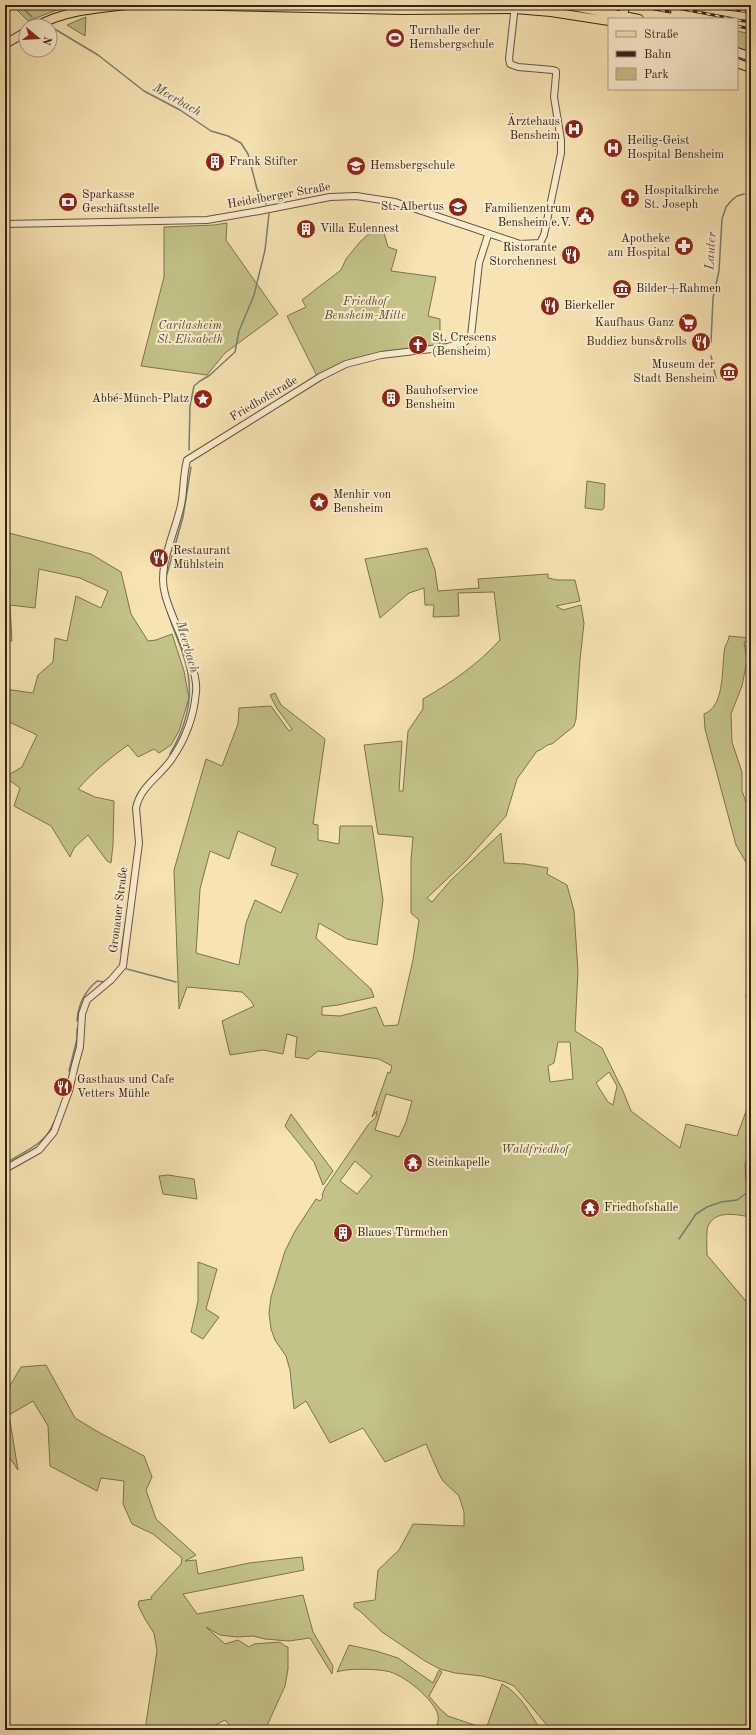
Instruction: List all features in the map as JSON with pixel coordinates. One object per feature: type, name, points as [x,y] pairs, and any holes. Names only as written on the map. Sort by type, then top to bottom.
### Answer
[{"type":"main road","points":[[58,18],[73,13],[97,8],[127,5]]},
{"type":"main road","points":[[174,5],[404,10],[515,7],[608,21]]},
{"type":"main road","points":[[404,10],[434,5]]},
{"type":"main road","points":[[567,5],[624,14],[636,18]]},
{"type":"main road","points":[[5,44],[18,37]]},
{"type":"main road","points":[[738,52],[751,57]]},
{"type":"main road","points":[[738,63],[751,68]]},
{"type":"street","name":"Heidelberger Straße","points":[[5,224],[207,220],[330,197],[349,196],[395,202],[488,235],[526,245],[540,244],[543,242],[561,153],[561,140],[554,97],[556,72],[553,70],[518,67],[510,64],[509,59],[515,7]]},
{"type":"street","name":"Friedhofstraße","points":[[194,675],[165,595],[163,584],[163,567],[178,519],[187,460],[320,377],[346,364],[381,355],[448,348],[464,342],[471,336],[479,263],[488,235]]},
{"type":"street","name":"Gronauer Straße","points":[[5,1169],[39,1150],[54,1132],[69,1090],[80,1047],[82,1014],[87,1000],[110,980],[123,966],[139,843],[136,808],[137,803],[142,791],[171,761],[191,722],[197,691],[194,675]]},
{"type":"green space","points":[[6,5],[70,5],[36,18],[25,18],[14,7]]},
{"type":"green space","points":[[86,17],[85,36],[67,25]]},
{"type":"green space","points":[[738,31],[751,34],[751,55],[738,50]]},
{"type":"green space","name":"Caritasheim St. Elisabeth","points":[[227,223],[226,240],[278,314],[225,353],[207,375],[141,366],[164,277],[164,227]]},
{"type":"green space","name":"Friedhof Bensheim-Mitte","points":[[382,226],[388,247],[397,250],[391,271],[436,277],[428,316],[440,319],[440,345],[385,352],[317,376],[287,316],[306,307],[302,300],[341,270],[346,259],[359,243],[374,229]]},
{"type":"green space","points":[[587,481],[605,484],[604,508],[602,510],[585,508]]},
{"type":"green space","points":[[5,532],[91,554],[121,572],[131,614],[148,641],[156,640],[172,634],[184,671],[189,698],[179,731],[171,745],[159,753],[154,749],[138,757],[128,745],[102,766],[78,789],[95,797],[114,801],[111,863],[107,861],[88,835],[74,848],[70,857],[51,826],[14,806],[20,788],[5,777],[22,767],[37,735],[5,720],[5,689],[33,693],[38,675],[53,662],[55,638],[67,641],[76,596],[101,608],[108,591],[80,578],[39,569],[35,608],[10,605],[12,641],[5,641]]},
{"type":"green space","name":"Waldfriedhof","points":[[427,548],[435,570],[438,591],[479,588],[478,579],[548,574],[548,578],[557,580],[575,580],[580,601],[556,606],[563,610],[581,605],[584,623],[576,719],[574,726],[552,744],[537,751],[517,779],[506,816],[464,863],[427,898],[432,902],[451,880],[501,833],[504,863],[525,864],[548,868],[547,874],[567,885],[574,911],[578,971],[575,1031],[602,1048],[631,1111],[680,1148],[686,1124],[737,1136],[749,1103],[751,1082],[751,1148],[745,1164],[746,1182],[751,1181],[751,1217],[727,1214],[716,1217],[708,1226],[707,1255],[751,1307],[751,1730],[551,1730],[514,1686],[482,1676],[455,1673],[440,1669],[425,1661],[382,1632],[354,1607],[354,1603],[375,1600],[378,1570],[399,1550],[413,1524],[464,1526],[464,1512],[459,1496],[443,1481],[426,1444],[385,1462],[363,1428],[330,1443],[306,1401],[294,1409],[290,1370],[286,1356],[275,1340],[271,1329],[269,1313],[271,1297],[285,1251],[295,1231],[316,1199],[320,1201],[323,1197],[322,1195],[325,1188],[368,1125],[376,1117],[377,1111],[372,1117],[388,1072],[390,1073],[392,1066],[379,1059],[318,1051],[308,1059],[295,1057],[297,1037],[287,1034],[283,1054],[263,1050],[230,1055],[222,1021],[254,1006],[242,992],[187,987],[179,1009],[174,870],[206,759],[222,766],[238,724],[239,708],[271,706],[289,731],[292,729],[276,707],[270,695],[275,693],[281,705],[325,739],[313,824],[318,825],[318,840],[339,844],[340,826],[372,826],[383,900],[377,945],[347,939],[319,923],[316,938],[371,989],[374,997],[322,1007],[322,1015],[340,1016],[376,1007],[384,1026],[398,1025],[413,960],[419,920],[411,913],[411,860],[413,837],[378,834],[364,745],[402,741],[399,791],[403,791],[408,731],[423,709],[423,699],[464,672],[500,640],[494,592],[458,593],[459,616],[433,617],[434,605],[425,605],[424,588],[409,593],[380,618],[365,559]],"holes":[[[238,831],[276,848],[271,865],[298,874],[281,913],[255,900],[246,923],[239,965],[196,953],[200,889],[210,851],[229,859]],[[558,1042],[570,1042],[573,1079],[550,1082],[548,1066],[554,1063]],[[609,1072],[617,1086],[613,1105],[608,1102],[596,1083]],[[386,1094],[412,1101],[406,1122],[399,1137],[375,1130]],[[355,1161],[372,1176],[357,1194],[340,1181]]]},
{"type":"green space","points":[[729,636],[751,638],[751,640],[744,642],[747,660],[742,686],[731,714],[732,742],[742,772],[742,791],[751,816],[751,871],[736,845],[705,729],[704,714],[711,710],[716,703],[719,694],[725,647]]},
{"type":"green space","points":[[751,979],[751,1058],[746,995]]},
{"type":"green space","points":[[291,1114],[333,1171],[323,1185],[314,1162],[285,1126]]},
{"type":"green space","points":[[168,1175],[194,1179],[197,1199],[163,1194],[159,1176]]},
{"type":"green space","points":[[198,1262],[217,1269],[206,1309],[219,1317],[203,1339],[191,1332],[198,1301]]},
{"type":"green space","points":[[46,1365],[75,1418],[144,1456],[152,1477],[146,1490],[156,1519],[196,1555],[185,1561],[196,1560],[198,1574],[249,1563],[302,1557],[304,1570],[183,1594],[197,1614],[303,1595],[313,1632],[333,1666],[332,1674],[310,1638],[289,1641],[265,1639],[253,1636],[237,1637],[220,1635],[206,1627],[225,1644],[238,1640],[249,1647],[254,1644],[280,1642],[288,1647],[288,1669],[285,1686],[265,1730],[234,1730],[225,1720],[206,1730],[145,1730],[157,1651],[154,1633],[138,1605],[139,1601],[152,1599],[151,1597],[181,1564],[182,1558],[153,1534],[132,1524],[123,1504],[124,1481],[101,1478],[97,1491],[50,1466],[48,1426],[33,1401],[9,1415],[18,1470],[5,1451],[5,1394],[21,1367]]},
{"type":"green space","points":[[349,1645],[398,1658],[433,1683],[439,1670],[442,1672],[429,1696],[448,1716],[486,1729],[502,1684],[520,1698],[541,1730],[436,1730],[438,1715],[435,1709],[424,1695],[400,1676],[386,1671],[375,1670],[354,1669],[337,1672]]},
{"type":"waterway","name":"Meerbach","points":[[20,5],[32,17]]},
{"type":"waterway","name":"Meerbach","points":[[58,31],[98,55],[144,91],[180,110],[211,131],[228,136],[241,143],[248,154],[257,189],[266,204]]},
{"type":"waterway","name":"Lauter","points":[[711,342],[713,298],[719,271],[722,219],[726,207],[731,201],[737,196],[744,194]]},
{"type":"waterway","name":"Meerbach","points":[[189,450],[190,406],[194,386],[210,375],[235,352],[239,331],[254,295],[265,250],[269,214]]},
{"type":"waterway","name":"Lauter","points":[[711,356],[716,378]]},
{"type":"waterway","name":"Meerbach","points":[[167,574],[183,517],[191,467]]},
{"type":"waterway","name":"Meerbach","points":[[168,613],[187,666],[189,684],[186,716],[171,754]]},
{"type":"waterway","name":"Meerbach","points":[[121,952],[126,919]]},
{"type":"waterway","points":[[127,969],[176,982]]},
{"type":"waterway","name":"Meerbach","points":[[77,1021],[80,1004],[85,994],[97,981],[104,982]]},
{"type":"waterway","name":"Meerbach","points":[[69,1071],[77,1039],[77,1029]]},
{"type":"waterway","name":"Meerbach","points":[[5,1164],[33,1147],[45,1137],[54,1122]]},
{"type":"waterway","points":[[679,1239],[696,1214],[707,1207],[721,1202],[737,1200],[751,1190]]},
{"type":"railway","points":[[634,5],[670,12]]},
{"type":"railway","points":[[662,5],[729,18]]},
{"type":"railway","points":[[696,5],[751,12]]},
{"type":"railway","points":[[738,20],[751,22]]},
{"type":"railway","points":[[738,26],[751,29]]},
{"type":"place","name":"Turnhalle der Hemsbergschule","points":[[395,38]]},
{"type":"place","name":"Ärztehaus Bensheim","points":[[574,129]]},
{"type":"place","name":"Heilig-Geist Hospital Bensheim","points":[[613,148]]},
{"type":"place","name":"Frank Stifter","points":[[215,162]]},
{"type":"place","name":"Hemsbergschule","points":[[356,166]]},
{"type":"place","name":"Hospitalkirche St. Joseph","points":[[630,198]]},
{"type":"place","name":"Sparkasse Geschäftsstelle","points":[[68,202]]},
{"type":"place","name":"St. Albertus","points":[[458,207]]},
{"type":"place","name":"Familienzentrum Bensheim e.V.","points":[[585,216]]},
{"type":"place","name":"Villa Eulennest","points":[[306,229]]},
{"type":"place","name":"Apotheke am Hospital","points":[[684,246]]},
{"type":"place","name":"Ristorante Storchennest","points":[[571,255]]},
{"type":"place","name":"Bilder+Rahmen","points":[[622,289]]},
{"type":"place","name":"Bierkeller","points":[[550,306]]},
{"type":"place","name":"Kaufhaus Ganz","points":[[688,323]]},
{"type":"place","name":"Buddiez buns&rolls","points":[[701,342]]},
{"type":"place","name":"St. Crescens (Bensheim)","points":[[418,345]]},
{"type":"place","name":"Museum der Stadt Bensheim","points":[[729,372]]},
{"type":"place","name":"Bauhofservice Bensheim","points":[[391,398]]},
{"type":"place","name":"Abbé-Münch-Platz","points":[[203,399]]},
{"type":"place","name":"Menhir von Bensheim","points":[[319,502]]},
{"type":"place","name":"Restaurant Mühlstein","points":[[159,558]]},
{"type":"place","name":"Gasthaus und Cafe Vetters Mühle","points":[[63,1087]]},
{"type":"place","name":"Steinkapelle","points":[[413,1163]]},
{"type":"place","name":"Friedhofshalle","points":[[590,1208]]},
{"type":"place","name":"Blaues Türmchen","points":[[343,1233]]}]
